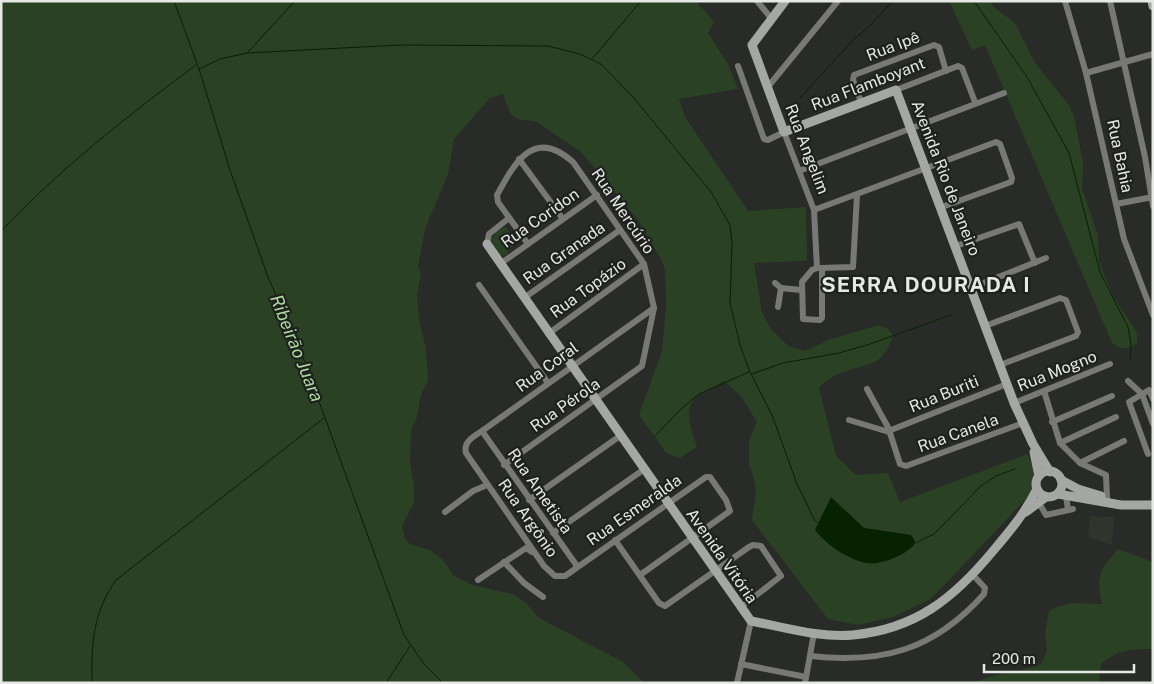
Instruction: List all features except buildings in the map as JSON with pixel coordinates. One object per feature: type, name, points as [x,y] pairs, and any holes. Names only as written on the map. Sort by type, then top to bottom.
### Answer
[{"type":"street","points":[[757,1],[772,18],[786,1]]},
{"type":"street","points":[[767,88],[838,1]]},
{"type":"street","name":"Rua Bahia","points":[[1065,1],[1086,73],[1124,240],[1153,313]]},
{"type":"street","points":[[1110,1],[1145,157],[1153,206]]},
{"type":"street","points":[[1152,1],[1153,6]]},
{"type":"street","name":"Rua Angelim","points":[[772,18],[752,45],[814,210],[820,268],[822,318],[820,320],[801,318],[801,290]]},
{"type":"street","name":"Rua Ipê","points":[[861,102],[853,80],[854,75],[934,45],[939,47],[946,71]]},
{"type":"street","points":[[1086,73],[1153,54]]},
{"type":"street","points":[[738,66],[764,139],[768,140],[784,132]]},
{"type":"street","name":"Rua Flamboyant","points":[[784,132],[958,66],[962,68],[975,102]]},
{"type":"street","name":"Avenida Rio de Janeiro","points":[[896,90],[942,207],[1014,403],[1033,444],[1050,472]]},
{"type":"street","points":[[799,171],[973,106],[975,102],[1004,93]]},
{"type":"street","points":[[814,210],[996,142],[1000,144],[1012,178],[1011,182],[942,207]]},
{"type":"street","name":"Rua Mercúrio","points":[[519,158],[540,146],[561,153],[573,162],[644,264],[654,308],[642,366]]},
{"type":"street","points":[[528,244],[497,198],[519,158],[563,219]]},
{"type":"street","name":"Rua Coridon","points":[[500,264],[597,195]]},
{"type":"street","points":[[775,283],[781,288],[801,290],[802,282],[812,270],[820,268],[852,268],[856,195]]},
{"type":"street","points":[[1116,204],[1152,197]]},
{"type":"street","points":[[486,244],[489,234],[509,218]]},
{"type":"street","points":[[956,246],[1019,224],[1035,263]]},
{"type":"street","name":"Rua Granada","points":[[524,298],[620,230]]},
{"type":"street","name":"Avenida Vitória","points":[[486,244],[740,608],[751,621],[814,633],[851,635],[890,628],[942,603],[973,575],[1024,514],[1042,500]]},
{"type":"street","points":[[971,288],[1046,258]]},
{"type":"street","name":"Rua Topázio","points":[[548,334],[644,264]]},
{"type":"street","points":[[479,285],[548,383]]},
{"type":"street","points":[[778,307],[781,288]]},
{"type":"street","points":[[986,326],[1063,298],[1066,300],[1077,335],[1000,365]]},
{"type":"street","name":"Rua Coral","points":[[466,453],[466,443],[654,308]]},
{"type":"street","name":"Rua Mogno","points":[[1014,403],[1110,364]]},
{"type":"street","name":"Rua Pérola","points":[[504,465],[596,401],[642,366]]},
{"type":"street","points":[[1128,381],[1142,394],[1153,424]]},
{"type":"street","name":"Rua Buriti","points":[[890,431],[1007,384]]},
{"type":"street","points":[[867,388],[890,431]]},
{"type":"street","points":[[1148,454],[1129,402],[1149,390],[1153,399]]},
{"type":"street","points":[[1044,391],[1060,443],[1080,462],[1106,475],[1107,498]]},
{"type":"street","points":[[1052,422],[1112,396]]},
{"type":"street","points":[[1060,443],[1116,417]]},
{"type":"street","points":[[849,420],[890,431]]},
{"type":"street","name":"Rua Canela","points":[[890,431],[903,467],[1023,423]]},
{"type":"street","name":"Rua Ametista","points":[[482,431],[504,465],[577,566]]},
{"type":"street","points":[[529,500],[620,436]]},
{"type":"street","points":[[1080,462],[1124,441]]},
{"type":"street","name":"Avenida Rio de Janeiro","points":[[1033,444],[1040,476]]},
{"type":"street","name":"Rua Argônio","points":[[466,453],[544,566],[555,576],[565,576],[577,566]]},
{"type":"street","points":[[553,533],[643,470]]},
{"type":"street","points":[[1050,472],[1057,474],[1061,480],[1062,495],[1070,509],[1046,515],[1036,482],[1040,476],[1050,472]]},
{"type":"street","name":"Rua Esmeralda","points":[[577,566],[706,477],[712,479],[730,506],[730,511],[691,538]]},
{"type":"street","points":[[1061,480],[1078,489],[1107,498],[1149,504]]},
{"type":"street","points":[[445,512],[473,491],[487,485]]},
{"type":"street","name":"Avenida Vitória","points":[[1024,514],[1037,489]]},
{"type":"street","points":[[1042,500],[1062,495],[1121,505],[1149,504]]},
{"type":"street","points":[[640,575],[691,538]]},
{"type":"street","points":[[615,540],[659,602],[665,606],[753,545],[759,545],[765,550],[781,574],[779,579],[740,608]]},
{"type":"street","points":[[478,580],[527,548],[544,566]]},
{"type":"street","points":[[504,562],[524,583],[543,597]]},
{"type":"street","points":[[810,656],[838,659],[874,658],[913,646],[956,621],[984,594],[985,588],[973,575]]},
{"type":"street","points":[[737,683],[751,621]]},
{"type":"street","points":[[741,664],[806,680],[814,633]]},
{"type":"shaded area","points":[[1,1],[696,1],[714,22],[708,33],[728,64],[738,89],[679,99],[685,117],[748,211],[806,207],[807,261],[754,263],[762,312],[770,328],[788,346],[805,351],[831,339],[879,325],[888,329],[893,335],[889,346],[879,359],[867,365],[840,373],[819,387],[836,456],[856,475],[888,473],[900,502],[1027,454],[1037,476],[1029,496],[931,599],[893,617],[858,625],[828,619],[752,520],[756,491],[749,465],[749,440],[757,422],[741,396],[724,381],[699,395],[694,400],[690,406],[689,420],[697,447],[680,458],[666,453],[639,415],[662,351],[666,307],[665,271],[662,261],[638,220],[582,153],[537,122],[517,119],[509,110],[503,94],[490,98],[454,139],[448,174],[425,229],[418,267],[421,274],[417,295],[420,326],[426,347],[428,380],[421,395],[417,417],[411,430],[410,463],[414,485],[414,503],[402,526],[405,539],[410,544],[430,550],[443,560],[454,576],[473,585],[515,595],[526,603],[539,618],[623,662],[645,683],[1,683]],"holes":[[[831,498],[864,528],[911,535],[822,539]]]},
{"type":"shaded area","points":[[949,1],[990,1],[994,7],[1015,23],[1035,63],[1069,105],[1074,117],[1083,162],[1082,189],[1098,235],[1099,262],[1113,296],[1137,333],[1137,343],[1125,348],[1112,343],[985,45],[972,50]]},
{"type":"shaded area","points":[[506,227],[516,242],[506,255],[498,256],[492,251],[491,240],[497,231]]},
{"type":"shaded area","points":[[831,497],[864,528],[911,535],[915,541],[914,545],[899,556],[873,563],[860,562],[838,551],[815,530]]},
{"type":"shaded area","points":[[1090,516],[1114,517],[1112,545],[1088,537]]},
{"type":"shaded area","points":[[1118,549],[1153,562],[1153,649],[1125,651],[1107,659],[1101,664],[1099,683],[973,683],[1041,664],[1047,651],[1045,633],[1049,611],[1068,604],[1102,604],[1099,580],[1103,569]]},
{"type":"waterway","name":"Ribeirão Juara","points":[[174,1],[199,69],[231,173],[268,277],[304,360],[404,635],[424,664],[443,683]]},
{"type":"waterway","points":[[248,52],[295,1]]},
{"type":"waterway","points":[[593,58],[641,1]]},
{"type":"waterway","points":[[800,98],[856,37],[894,1]]},
{"type":"waterway","points":[[974,1],[1027,77],[1069,153],[1100,272],[1128,327],[1131,345],[1130,360]]},
{"type":"waterway","points":[[199,69],[220,59],[247,53],[400,45],[548,46],[580,54],[601,64],[633,97],[711,192],[730,225],[732,243],[730,303],[740,345],[750,372],[772,415],[797,484],[814,519],[819,524]]},
{"type":"waterway","points":[[1,231],[70,165],[196,65]]},
{"type":"waterway","points":[[752,374],[783,363],[839,353],[870,344],[951,315]]},
{"type":"waterway","points":[[655,436],[681,409],[699,394],[749,372]]},
{"type":"waterway","points":[[92,683],[92,655],[95,629],[102,604],[116,580],[324,418]]},
{"type":"waterway","points":[[913,544],[934,534],[982,485],[996,476],[1015,469]]},
{"type":"waterway","points":[[871,562],[881,561]]},
{"type":"waterway","points":[[386,683],[410,646]]},
{"type":"district","name":"SERRA DOURADA I","points":[[926,284]]}]
